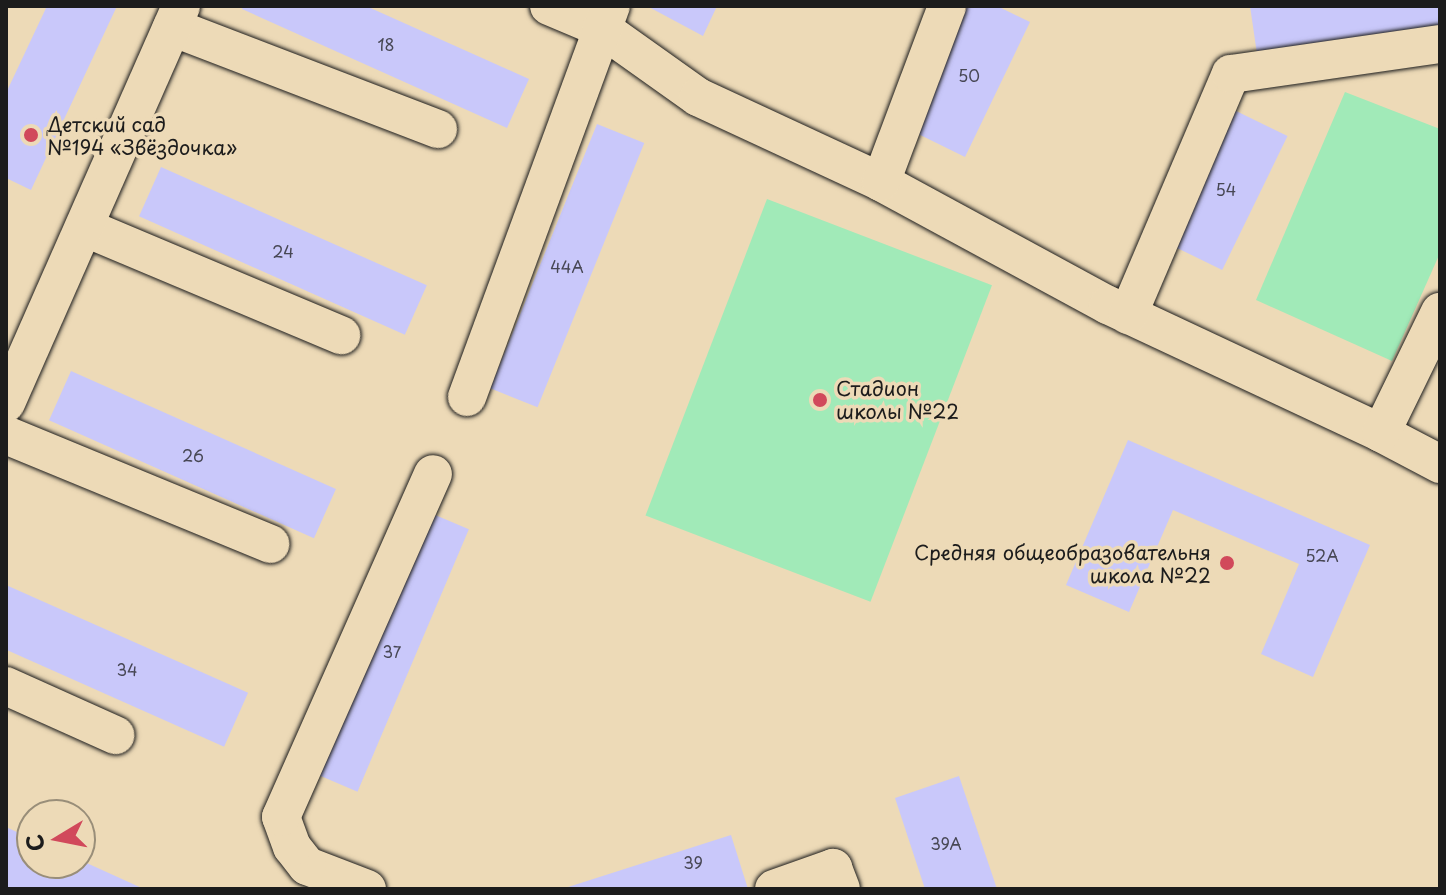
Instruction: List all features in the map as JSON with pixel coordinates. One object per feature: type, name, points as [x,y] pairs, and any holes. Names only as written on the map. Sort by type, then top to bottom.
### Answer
[{"type":"lane","points":[[549,6],[606,17],[698,97],[881,182],[1128,315],[1381,433],[1440,464]]},
{"type":"lane","points":[[881,182],[947,6]]},
{"type":"lane","points":[[8,395],[86,228],[177,16],[438,129]]},
{"type":"lane","points":[[467,397],[606,17]]},
{"type":"lane","points":[[1128,315],[1231,74],[1440,44]]},
{"type":"lane","points":[[86,228],[341,335]]},
{"type":"lane","points":[[1381,433],[1440,312]]},
{"type":"lane","points":[[6,435],[270,544]]},
{"type":"lane","points":[[367,889],[307,866],[292,847],[281,817],[433,474]]},
{"type":"lane","points":[[6,686],[115,735]]},
{"type":"lane","points":[[774,889],[833,868],[841,889]]},
{"type":"green space","points":[[1345,92],[1440,129],[1440,253],[1392,361],[1256,300]]},
{"type":"green space","name":"Стадион школы №22","points":[[767,199],[992,285],[871,602],[646,515]]},
{"type":"building","name":"Детский сад №194 «Звёздочка»","points":[[47,6],[117,6],[31,190],[6,178],[6,93]]},
{"type":"building","points":[[243,6],[366,6],[529,79],[507,128],[242,9]]},
{"type":"building","points":[[647,6],[717,6],[703,36]]},
{"type":"building","points":[[967,6],[997,6],[1030,22],[965,157],[908,129]]},
{"type":"building","points":[[1250,6],[1440,6],[1440,25],[1257,54]]},
{"type":"building","points":[[1230,108],[1288,136],[1222,270],[1165,242]]},
{"type":"building","points":[[597,124],[644,143],[538,407],[490,388]]},
{"type":"building","points":[[161,167],[427,285],[405,335],[139,216]]},
{"type":"building","points":[[71,371],[336,489],[314,538],[49,420]]},
{"type":"building","name":"Средняя общеобразовательня школа №22","points":[[1128,440],[1370,545],[1313,677],[1261,654],[1299,564],[1173,510],[1129,612],[1066,585]]},
{"type":"building","points":[[421,509],[469,529],[358,792],[310,771]]},
{"type":"building","points":[[6,585],[248,693],[224,747],[6,650]]},
{"type":"building","points":[[959,776],[997,889],[925,889],[895,798]]},
{"type":"building","points":[[6,827],[16,832],[16,879],[96,879],[96,867],[144,889],[13,889],[6,886]]},
{"type":"building","points":[[731,835],[748,889],[565,889],[565,888]]},
{"type":"place","name":"Детский сад №194 «Звёздочка»","points":[[31,135]]},
{"type":"place","name":"Стадион школы №22","points":[[820,400]]},
{"type":"place","name":"Средняя общеобразовательня школа №22","points":[[1227,563]]}]
